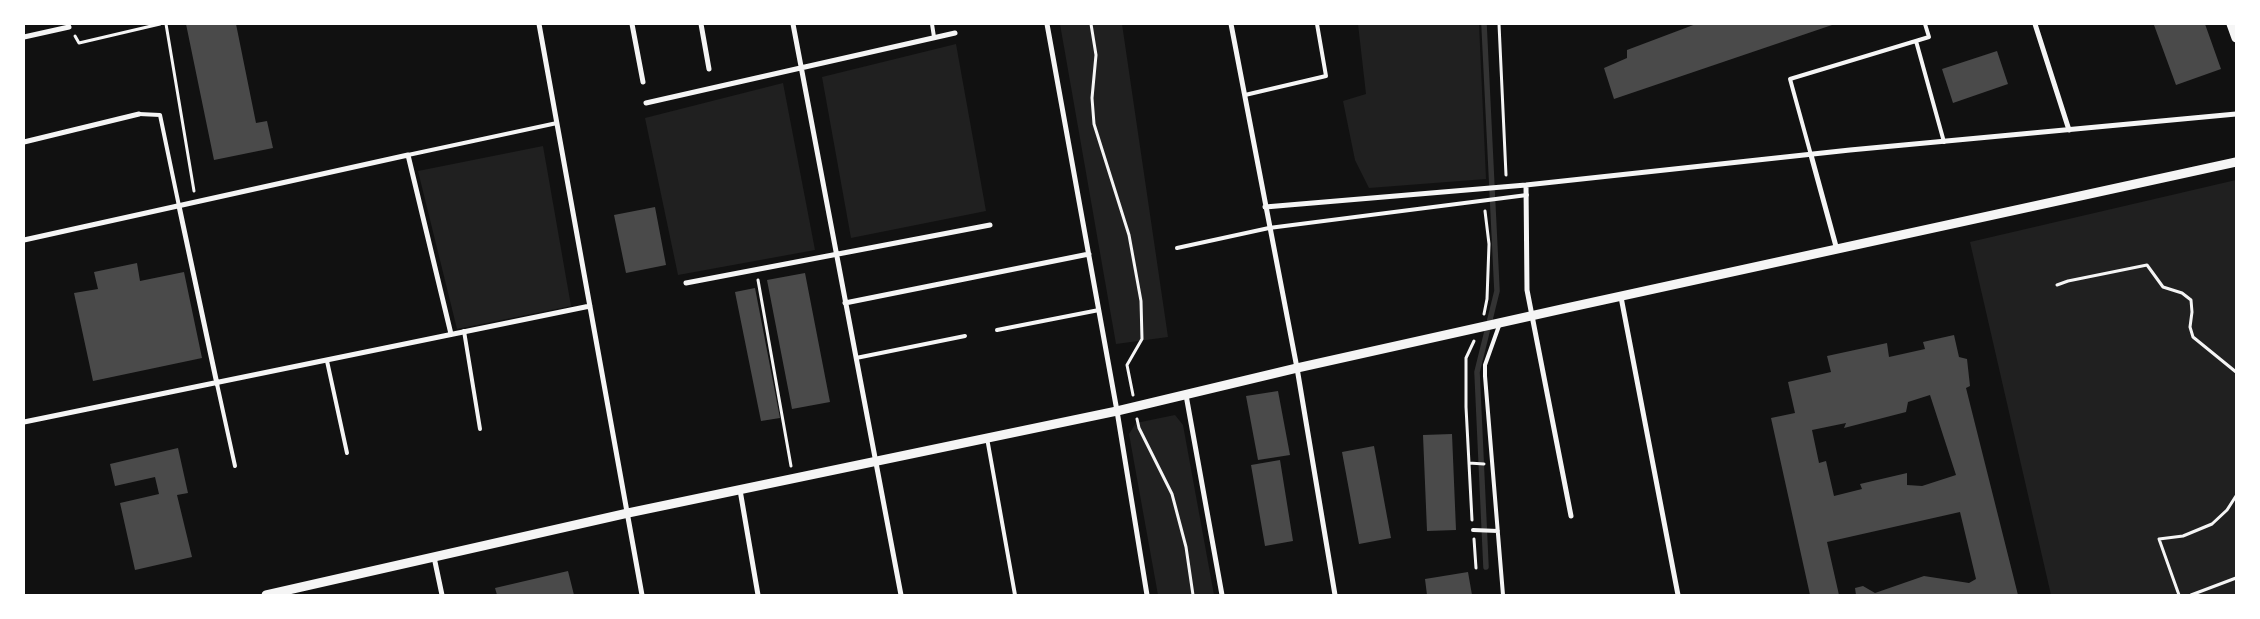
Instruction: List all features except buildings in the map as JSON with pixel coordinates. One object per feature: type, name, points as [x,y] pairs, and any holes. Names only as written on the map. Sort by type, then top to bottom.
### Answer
[{"type":"street","points":[[538,24],[642,595]]},
{"type":"street","points":[[632,24],[643,82]]},
{"type":"street","points":[[701,24],[709,68]]},
{"type":"street","points":[[793,24],[900,595]]},
{"type":"street","points":[[1047,24],[1117,411],[1147,595]]},
{"type":"street","points":[[1231,24],[1297,368],[1335,595]]},
{"type":"street","points":[[2035,24],[2070,130]]},
{"type":"street","points":[[2231,24],[2236,38]]},
{"type":"street","points":[[24,37],[69,27]]},
{"type":"street","points":[[646,103],[955,33]]},
{"type":"street","points":[[24,142],[139,114]]},
{"type":"street","points":[[1265,207],[1526,185],[2236,114]]},
{"type":"street","points":[[24,240],[408,155],[451,334]]},
{"type":"street","points":[[1811,155],[1837,250]]},
{"type":"street","points":[[266,595],[628,513],[1117,411],[1297,368],[2236,162]]},
{"type":"street","points":[[1526,185],[1527,290],[1571,516]]},
{"type":"street","points":[[179,206],[217,384]]},
{"type":"street","points":[[686,283],[990,225]]},
{"type":"street","points":[[845,303],[1089,254]]},
{"type":"street","points":[[1621,297],[1678,595]]},
{"type":"street","points":[[24,422],[327,361],[464,330],[590,306]]},
{"type":"street","points":[[1186,395],[1222,595]]},
{"type":"street","points":[[740,490],[758,595]]},
{"type":"street","points":[[434,557],[442,595]]},
{"type":"lane","points":[[932,24],[934,37]]},
{"type":"lane","points":[[1245,95],[1326,76],[1317,24]]},
{"type":"lane","points":[[1811,155],[1790,79],[1929,37],[1925,24]]},
{"type":"lane","points":[[1916,41],[1944,142]]},
{"type":"lane","points":[[139,114],[160,115],[179,206]]},
{"type":"lane","points":[[408,155],[556,123]]},
{"type":"lane","points":[[1177,248],[1269,228],[1527,195]]},
{"type":"lane","points":[[997,330],[1099,310]]},
{"type":"lane","points":[[1500,324],[1485,365],[1485,376],[1503,595]]},
{"type":"lane","points":[[464,330],[480,430]]},
{"type":"lane","points":[[856,358],[965,336]]},
{"type":"lane","points":[[327,361],[347,453]]},
{"type":"lane","points":[[217,384],[234,466]]},
{"type":"lane","points":[[987,438],[1016,595]]},
{"type":"lane","points":[[1473,530],[1498,531]]},
{"type":"path","points":[[69,27],[79,43],[160,24]]},
{"type":"path","points":[[166,24],[196,201]]},
{"type":"path","points":[[1091,24],[1096,55],[1092,98],[1094,124],[1129,235],[1141,301],[1142,339],[1128,365]]},
{"type":"path","points":[[1499,24],[1504,187]]},
{"type":"path","points":[[1476,568],[1466,407],[1466,358],[1481,328],[1487,299],[1489,244],[1484,201]]},
{"type":"path","points":[[2058,285],[2077,279],[2147,265],[2163,287],[2182,293],[2191,300],[2190,327],[2193,337],[2236,372]]},
{"type":"path","points":[[756,269],[794,479]]},
{"type":"path","points":[[1139,428],[1172,494],[1186,547],[1193,595]]},
{"type":"path","points":[[2179,595],[2159,539],[2183,536],[2212,524],[2227,510],[2236,496]]},
{"type":"path","points":[[2191,595],[2236,578]]},
{"type":"shaded area","points":[[1060,24],[1122,24],[1168,337],[1116,344]]},
{"type":"shaded area","points":[[1358,24],[1479,24],[1486,179],[1369,188],[1355,160],[1343,101],[1366,94]]},
{"type":"shaded area","points":[[956,44],[986,211],[851,238],[822,77]]},
{"type":"shaded area","points":[[783,83],[815,250],[678,275],[645,118]]},
{"type":"shaded area","points":[[543,146],[571,306],[457,329],[418,171]]},
{"type":"shaded area","points":[[2236,180],[2236,595],[2051,595],[1970,242]]},
{"type":"shaded area","points":[[1175,415],[1183,425],[1214,595],[1158,595],[1129,434],[1136,423]]},
{"type":"waterway","points":[[1484,24],[1497,291],[1477,372],[1486,567]]}]
